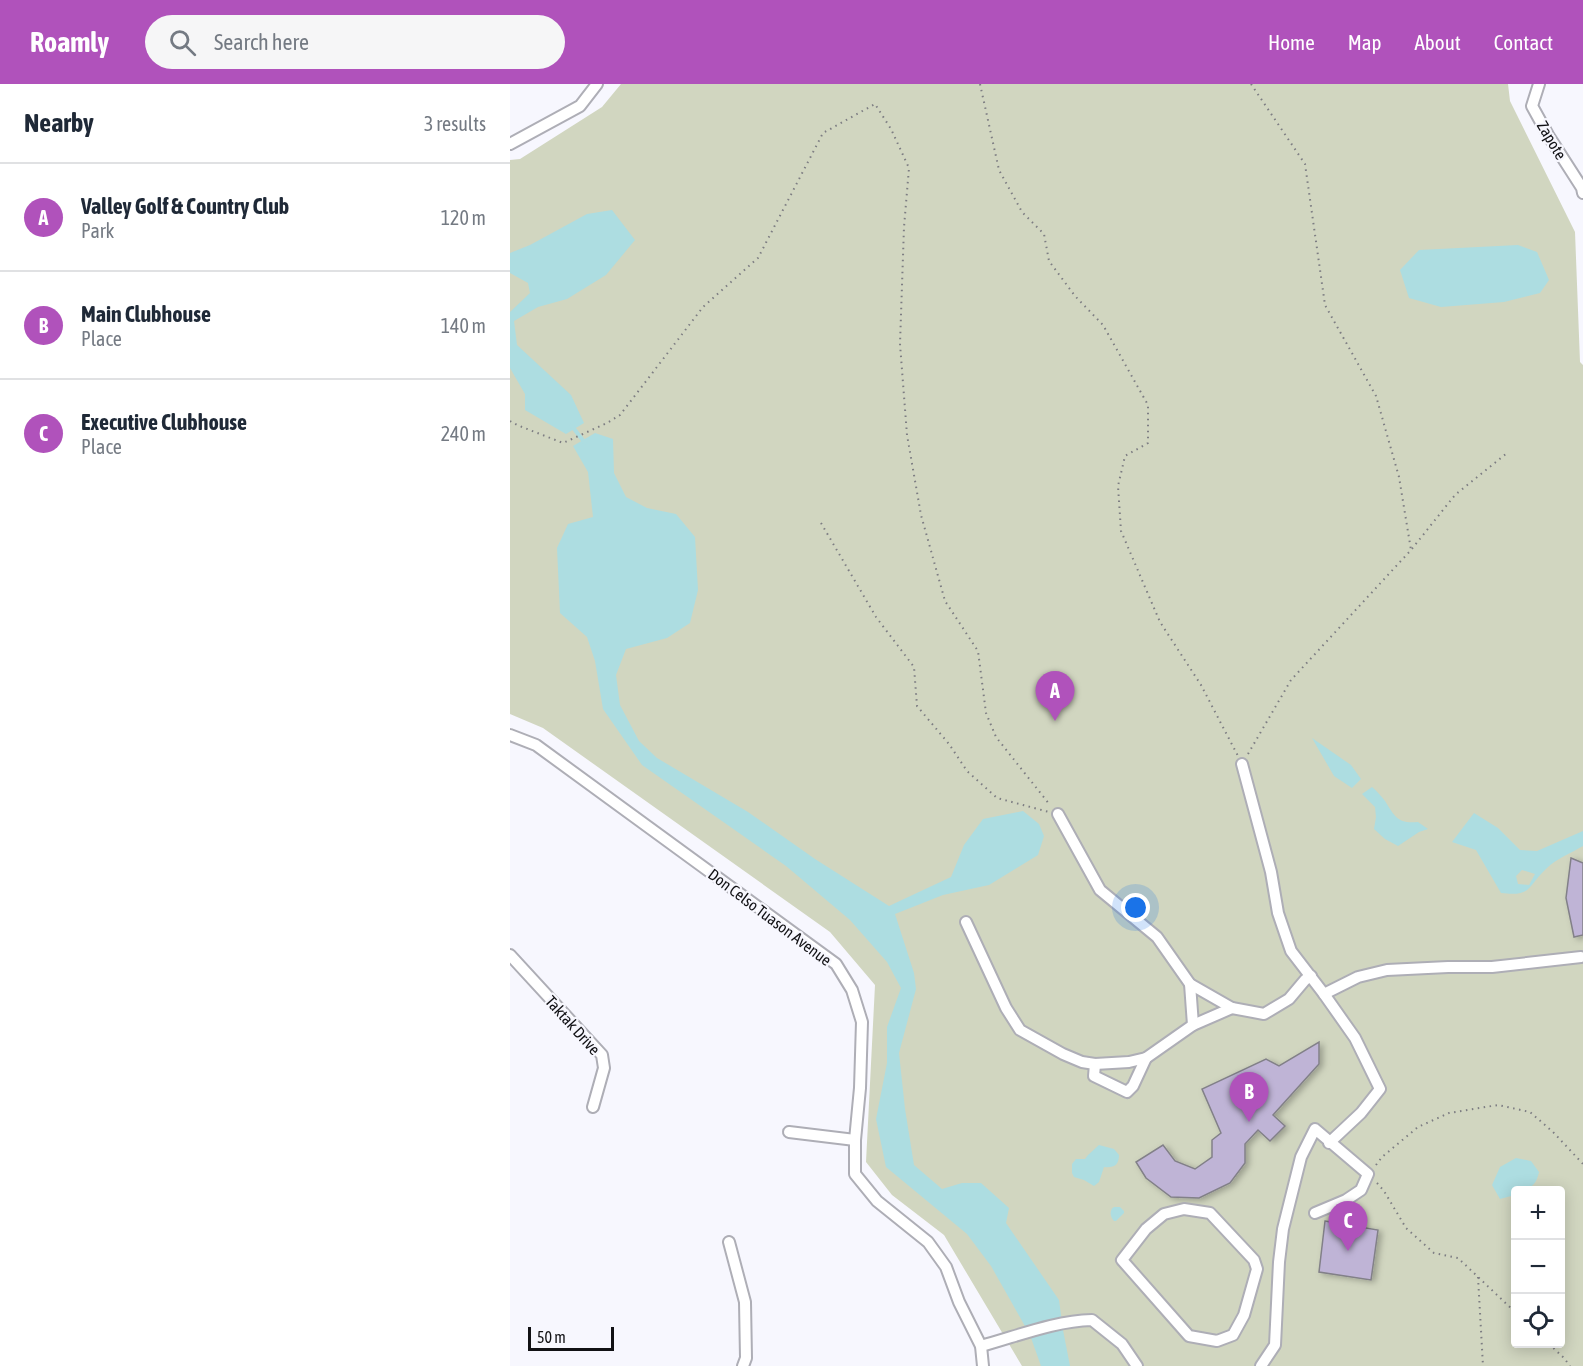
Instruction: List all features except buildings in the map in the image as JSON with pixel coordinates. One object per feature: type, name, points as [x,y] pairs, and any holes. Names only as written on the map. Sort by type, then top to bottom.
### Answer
[{"type":"street","points":[[510,144],[580,106],[597,84]]},
{"type":"street","name":"Zapote","points":[[1539,84],[1532,106],[1583,193]]},
{"type":"street","name":"Don Celso Tuason Avenue","points":[[510,735],[536,745],[836,964],[852,990],[862,1022],[855,1174],[878,1201],[928,1242],[946,1267],[959,1302],[981,1346],[983,1366]]},
{"type":"street","points":[[1242,764],[1271,872],[1278,913],[1291,951],[1355,1038],[1380,1089],[1360,1113],[1329,1143]]},
{"type":"street","points":[[1058,814],[1100,890],[1156,937],[1190,984],[1232,1008],[1264,1014],[1289,999],[1311,976]]},
{"type":"street","points":[[966,922],[1006,1008],[1020,1030],[1082,1062],[1095,1064],[1130,1062],[1146,1058],[1193,1025],[1232,1008]]},
{"type":"street","name":"Taktak Drive","points":[[510,955],[602,1056],[604,1068],[593,1107]]},
{"type":"street","points":[[1324,994],[1358,977],[1387,970],[1492,967],[1581,957]]},
{"type":"street","points":[[1190,984],[1193,1025]]},
{"type":"street","points":[[1095,1064],[1094,1076],[1127,1092],[1133,1086],[1146,1058]]},
{"type":"street","points":[[1262,1366],[1275,1345],[1278,1273],[1283,1229],[1300,1157],[1315,1129],[1368,1174],[1361,1190],[1346,1200],[1315,1213]]},
{"type":"street","points":[[789,1132],[855,1140]]},
{"type":"street","points":[[1184,1209],[1210,1213],[1254,1260],[1257,1269],[1244,1315],[1233,1335],[1217,1341],[1189,1336],[1122,1260],[1146,1229],[1164,1214],[1184,1209]]},
{"type":"street","points":[[729,1242],[745,1302],[746,1358],[743,1366]]},
{"type":"street","points":[[1257,1269],[1278,1273]]},
{"type":"street","points":[[981,1346],[1021,1333],[1082,1320],[1092,1320],[1122,1344],[1137,1366]]},
{"type":"path","points":[[980,84],[999,170],[1022,212],[1044,234],[1049,261],[1075,296],[1103,325],[1148,405],[1148,443],[1125,456],[1118,486],[1121,531],[1160,622],[1201,685],[1242,764]]},
{"type":"path","points":[[1251,84],[1305,164],[1325,305],[1376,396],[1399,477],[1411,550]]},
{"type":"path","points":[[510,421],[563,443],[620,415],[703,307],[758,258],[823,133],[875,104],[891,129],[909,168],[904,227],[900,344],[906,435],[921,515],[945,601],[978,651],[986,713],[996,737],[1058,814]]},
{"type":"path","points":[[1242,764],[1291,680],[1411,550],[1455,495],[1507,453]]},
{"type":"path","points":[[821,523],[876,617],[914,667],[916,706],[949,744],[968,771],[997,798],[1058,814]]},
{"type":"path","points":[[1511,1308],[1458,1258],[1434,1253],[1406,1228],[1384,1191],[1368,1174],[1382,1157],[1418,1127],[1449,1113],[1498,1105],[1530,1112],[1553,1132],[1583,1164]]},
{"type":"path","points":[[1478,1277],[1483,1366]]},
{"type":"path","points":[[1553,1348],[1570,1366]]},
{"type":"green space","points":[[621,84],[1508,84],[1510,101],[1575,232],[1580,362],[1583,365],[1583,1366],[1022,1366],[944,1235],[892,1195],[866,1162],[875,985],[830,932],[543,728],[510,714],[510,160],[520,159],[602,107]]},
{"type":"water","points":[[612,210],[635,240],[606,275],[567,299],[538,307],[514,321],[517,345],[571,395],[584,423],[566,434],[525,410],[525,394],[510,368],[510,312],[530,293],[528,283],[510,273],[510,253],[530,245],[587,214]]},
{"type":"water","points":[[1518,245],[1537,252],[1549,280],[1540,293],[1504,302],[1441,307],[1409,298],[1400,270],[1419,250]]},
{"type":"water","points":[[595,433],[613,439],[614,473],[626,497],[647,508],[676,514],[695,537],[698,590],[690,623],[667,638],[626,649],[616,675],[620,705],[639,741],[657,758],[748,812],[815,859],[889,906],[951,877],[964,845],[983,819],[1023,811],[1039,824],[1044,836],[1038,855],[989,885],[943,895],[895,914],[914,973],[916,989],[899,1053],[914,1165],[942,1189],[962,1183],[981,1183],[1009,1208],[1006,1223],[1059,1300],[1070,1366],[1041,1366],[1030,1335],[991,1266],[967,1234],[886,1167],[876,1119],[887,1063],[887,1027],[901,988],[887,962],[850,920],[786,866],[642,765],[603,709],[595,661],[587,637],[560,613],[557,548],[568,524],[593,517],[588,472],[573,446]]},
{"type":"water","points":[[1312,738],[1351,765],[1361,779],[1352,788],[1334,776]]},
{"type":"water","points":[[1372,787],[1398,818],[1406,822],[1418,822],[1428,829],[1419,832],[1398,846],[1385,839],[1374,829],[1375,807],[1362,794]]},
{"type":"water","points":[[1474,813],[1498,828],[1520,850],[1537,851],[1583,831],[1583,846],[1551,865],[1529,889],[1511,894],[1501,893],[1476,850],[1452,842]],"holes":[[[1522,870],[1535,874],[1529,885],[1518,884],[1516,876]]]},
{"type":"water","points":[[1099,1145],[1114,1149],[1119,1158],[1115,1165],[1104,1167],[1099,1182],[1094,1186],[1074,1177],[1072,1164],[1076,1159],[1085,1159]]},
{"type":"water","points":[[1516,1158],[1531,1161],[1539,1172],[1532,1186],[1511,1186],[1511,1196],[1500,1199],[1492,1185],[1500,1167]]},
{"type":"water","points":[[1114,1207],[1120,1207],[1124,1211],[1116,1221],[1111,1214]]},
{"type":"waterway","points":[[571,425],[585,443]]},
{"type":"place","name":"Valley Golf & Country Club","points":[[1055,721]]},
{"type":"place","name":"Main Clubhouse","points":[[1249,1122]]},
{"type":"place","name":"Executive Clubhouse","points":[[1348,1251]]}]
